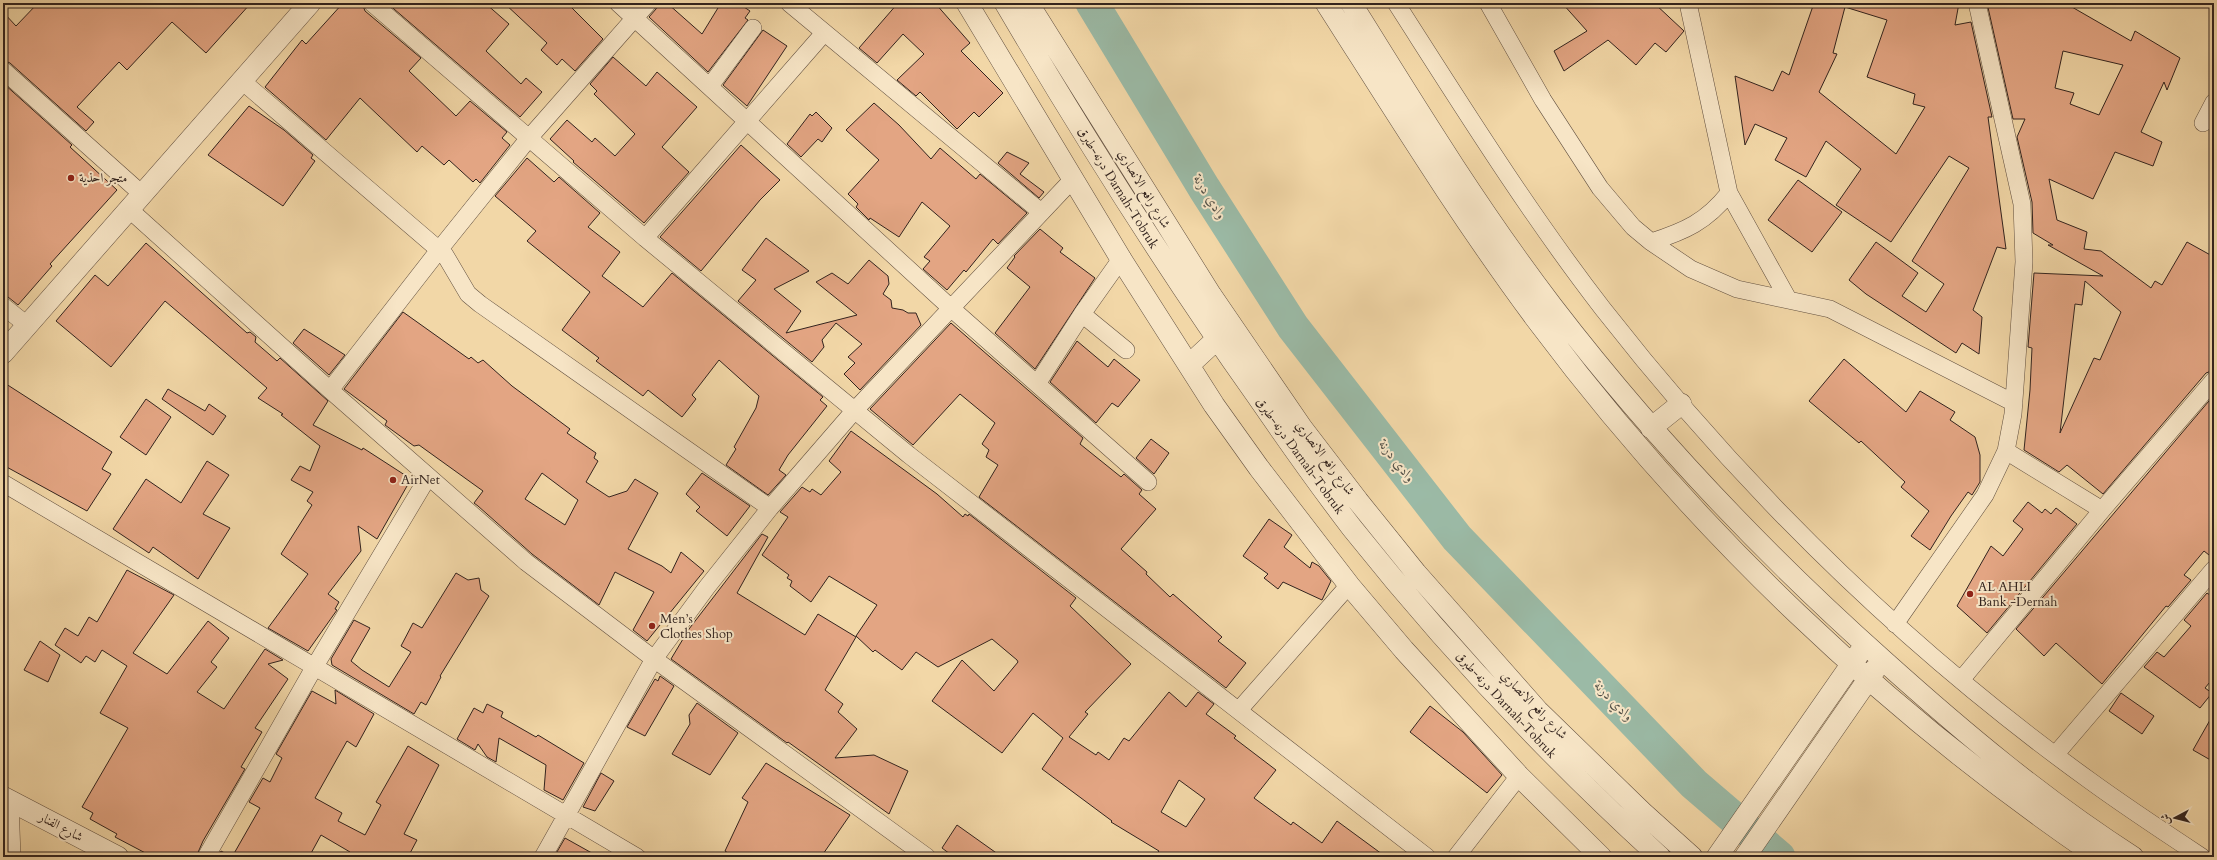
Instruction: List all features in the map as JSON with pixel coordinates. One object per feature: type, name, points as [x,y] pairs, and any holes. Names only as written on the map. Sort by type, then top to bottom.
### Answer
[{"type":"street","points":[[3,353],[137,203],[310,3]]},
{"type":"street","points":[[372,3],[645,238],[854,411],[1020,543],[1427,857]]},
{"type":"street","points":[[618,3],[748,120],[952,309],[1148,482]]},
{"type":"street","points":[[330,390],[438,250],[530,138],[648,3]]},
{"type":"street","points":[[788,3],[1041,212]]},
{"type":"street","points":[[967,3],[1121,259],[1214,405],[1259,468],[1349,585],[1445,696],[1591,853]]},
{"type":"street","name":"درنه-طبرق Darnah-Tobruk","points":[[1004,3],[1108,172],[1216,339],[1351,527],[1407,596],[1526,728],[1611,812],[1660,857]]},
{"type":"street","name":"شارع رافع الانصاري","points":[[1028,3],[1211,296],[1298,422],[1358,501],[1421,579],[1538,711],[1631,802],[1692,857]]},
{"type":"street","points":[[1326,3],[1465,220],[1536,319],[1583,380],[1677,490],[1782,599],[1852,664],[1863,688],[1971,764],[2098,857]]},
{"type":"street","points":[[1351,3],[1439,144],[1509,248],[1593,359],[1651,428],[1764,547],[1865,644],[1970,737],[2072,815],[2133,857]]},
{"type":"street","points":[[1396,3],[1566,259],[1612,320],[1681,404],[1809,542],[1895,624],[1961,680],[2055,755],[2124,806],[2202,857]]},
{"type":"street","points":[[1488,3],[1543,100],[1600,188],[1633,227],[1651,242],[1691,269],[1714,280],[1761,295],[1788,299],[1830,309],[2014,403]]},
{"type":"street","points":[[1688,3],[1729,193],[1788,299]]},
{"type":"street","points":[[1895,624],[1985,495],[2006,451],[2014,403],[2024,262],[2022,204],[1977,3]]},
{"type":"street","points":[[710,86],[753,28]]},
{"type":"street","points":[[645,238],[824,33]]},
{"type":"street","points":[[3,70],[137,203],[330,390],[526,562],[654,659],[927,857]]},
{"type":"street","points":[[242,81],[438,250],[452,264],[468,294],[480,304],[770,508]]},
{"type":"street","points":[[2203,123],[2214,102]]},
{"type":"street","points":[[543,857],[654,659],[770,508],[854,411],[952,309],[1073,179]]},
{"type":"street","points":[[1651,242],[1686,231],[1701,221],[1729,193]]},
{"type":"street","points":[[1037,384],[1082,314],[1121,259]]},
{"type":"street","points":[[3,306],[28,325]]},
{"type":"street","points":[[1082,314],[1126,350]]},
{"type":"street","points":[[1189,365],[1216,339]]},
{"type":"street","points":[[1961,680],[2102,510],[2214,380]]},
{"type":"street","points":[[1651,428],[1681,404]]},
{"type":"street","points":[[2006,451],[2102,510]]},
{"type":"street","points":[[206,857],[315,666],[428,477]]},
{"type":"street","points":[[3,483],[566,814],[636,857]]},
{"type":"street","points":[[2055,755],[2214,569]]},
{"type":"street","points":[[1238,710],[1349,585]]},
{"type":"street","points":[[1719,855],[1865,644]]},
{"type":"street","points":[[1745,857],[1882,659]]},
{"type":"street","points":[[1456,857],[1519,776]]},
{"type":"street","points":[[7,799],[12,857]]},
{"type":"street","name":"شارع الفنار","points":[[7,799],[118,857]]},
{"type":"building","points":[[38,3],[251,3],[206,53],[172,22],[127,70],[119,62],[77,107],[94,122],[86,131],[10,63],[3,60],[3,12],[16,26]]},
{"type":"building","points":[[343,3],[362,3],[365,11],[421,58],[409,71],[456,116],[470,101],[507,132],[502,138],[510,145],[480,183],[476,179],[473,182],[449,160],[444,165],[422,146],[417,152],[360,98],[326,140],[265,87],[302,40],[306,44]]},
{"type":"building","points":[[387,3],[485,3],[509,24],[486,51],[521,84],[526,78],[542,92],[520,117]]},
{"type":"building","points":[[504,3],[567,3],[603,39],[575,71],[562,59],[557,65],[541,50],[547,43]]},
{"type":"building","points":[[658,3],[667,3],[702,34],[721,3],[738,3],[750,11],[745,18],[748,20],[708,72],[649,17],[656,9]]},
{"type":"building","points":[[898,3],[935,3],[970,43],[961,51],[1003,93],[979,117],[974,112],[957,129],[920,92],[916,96],[897,80],[924,54],[903,34],[877,63],[859,48]]},
{"type":"building","points":[[1562,3],[1654,3],[1684,31],[1666,52],[1655,43],[1636,65],[1608,40],[1564,71],[1554,51],[1587,31]]},
{"type":"building","points":[[1814,3],[1959,3],[1955,25],[1971,22],[1992,117],[1988,117],[2006,249],[1997,247],[1973,310],[1982,317],[1979,354],[1962,343],[1956,353],[1866,294],[1849,280],[1876,242],[1918,273],[1902,296],[1926,312],[1944,284],[1912,261],[1969,168],[1949,156],[1891,242],[1836,205],[1861,169],[1826,141],[1806,177],[1775,160],[1787,138],[1755,124],[1745,145],[1735,76],[1773,91],[1782,71],[1789,75]],"holes":[[[1845,7],[1887,20],[1867,77],[1915,94],[1913,104],[1925,107],[1896,154],[1819,92],[1837,54],[1833,53]]]},
{"type":"building","points":[[1987,3],[2065,3],[2131,41],[2135,31],[2180,58],[2167,90],[2164,82],[2141,132],[2162,142],[2153,166],[2115,152],[2093,199],[2049,179],[2057,220],[2087,232],[2084,249],[2101,251],[2151,288],[2155,281],[2162,285],[2187,242],[2214,257],[2214,370],[2206,373],[2103,494],[2067,465],[2059,472],[2024,450],[2030,390],[2032,348],[2028,347],[2034,273],[2103,276],[2048,245],[2053,245],[2033,233],[2032,202],[2017,137],[2025,119],[2013,119]],"holes":[[[2063,51],[2123,65],[2099,115],[2070,104],[2074,93],[2055,88]],[[2085,281],[2121,312],[2100,360],[2094,358],[2060,433],[2075,304],[2082,305]]]},
{"type":"building","points":[[763,30],[787,46],[747,106],[723,85]]},
{"type":"building","points":[[613,57],[646,86],[657,72],[697,107],[662,147],[689,172],[644,223],[573,162],[574,161],[550,139],[567,120],[592,142],[595,138],[615,156],[635,134],[594,94],[597,91],[590,84]]},
{"type":"building","points":[[3,83],[72,145],[70,147],[117,190],[50,264],[52,266],[18,305],[3,293]]},
{"type":"building","points":[[874,103],[899,125],[931,159],[940,148],[976,179],[980,174],[1027,213],[998,244],[993,239],[966,272],[964,270],[947,290],[923,269],[930,261],[924,257],[950,226],[922,202],[899,237],[870,218],[869,220],[856,207],[858,204],[848,194],[879,160],[846,130]]},
{"type":"building","points":[[249,106],[284,130],[313,155],[311,158],[315,161],[283,206],[208,155]]},
{"type":"building","points":[[816,112],[832,128],[822,142],[818,139],[801,157],[787,144],[810,114],[812,116]]},
{"type":"building","points":[[741,145],[780,180],[760,200],[701,271],[660,237]]},
{"type":"building","points":[[1007,152],[1029,163],[1020,174],[1044,192],[1039,198],[998,163]]},
{"type":"building","points":[[527,158],[554,182],[559,177],[600,213],[588,227],[620,252],[602,276],[643,307],[672,273],[823,397],[820,400],[827,406],[788,455],[779,470],[786,475],[768,495],[726,465],[736,449],[734,447],[756,408],[759,396],[719,360],[692,395],[696,399],[682,417],[648,390],[643,396],[596,361],[599,358],[562,330],[590,292],[527,241],[536,231],[495,196]]},
{"type":"building","points":[[1798,180],[1842,212],[1812,252],[1768,220]]},
{"type":"building","points":[[1040,229],[1063,248],[1060,252],[1095,278],[1035,369],[995,333],[1030,287],[1007,268],[1015,257],[1014,256]]},
{"type":"building","points":[[766,238],[809,271],[774,289],[801,311],[786,333],[857,315],[816,282],[832,273],[848,284],[869,260],[888,276],[889,284],[883,294],[891,300],[892,308],[903,310],[908,313],[916,313],[921,325],[860,390],[844,374],[855,363],[848,357],[862,344],[836,323],[822,340],[824,347],[812,362],[738,301],[756,280],[742,270]]},
{"type":"building","points":[[146,243],[247,333],[250,332],[256,337],[255,342],[277,361],[280,358],[328,401],[313,425],[362,450],[363,448],[411,479],[377,539],[358,526],[361,551],[328,594],[339,602],[335,609],[337,610],[308,651],[268,628],[308,574],[281,554],[312,505],[307,501],[313,492],[291,480],[300,466],[310,471],[320,446],[281,415],[283,414],[258,398],[267,388],[165,301],[111,367],[56,321],[95,275],[108,286]]},
{"type":"building","points":[[403,312],[469,359],[471,357],[478,363],[483,360],[512,386],[570,429],[567,433],[596,453],[594,458],[598,461],[586,482],[609,497],[627,491],[635,479],[658,493],[628,549],[662,566],[671,573],[681,552],[704,571],[647,641],[633,630],[654,592],[615,572],[599,605],[532,554],[474,503],[483,491],[419,445],[414,446],[385,425],[387,421],[344,389]],"holes":[[[542,473],[578,500],[565,525],[525,499]]]},
{"type":"building","points":[[951,323],[1083,438],[1080,444],[1121,477],[1124,474],[1142,490],[1139,494],[1156,509],[1121,549],[1147,572],[1146,574],[1170,597],[1173,594],[1222,637],[1218,641],[1246,663],[1226,688],[979,497],[998,465],[986,457],[989,450],[982,444],[995,423],[960,394],[913,445],[870,409]]},
{"type":"building","points":[[304,329],[345,355],[329,375],[293,343]]},
{"type":"building","points":[[1077,341],[1108,367],[1114,359],[1140,380],[1118,407],[1112,403],[1096,423],[1050,382]]},
{"type":"building","points":[[1844,359],[1906,412],[1920,391],[1955,412],[1950,420],[1975,437],[1980,455],[1980,482],[1972,495],[1968,492],[1930,550],[1911,536],[1929,511],[1901,487],[1905,482],[1861,441],[1859,443],[1809,401]]},
{"type":"building","points":[[3,382],[112,452],[102,469],[111,474],[87,511],[3,465]]},
{"type":"building","points":[[168,389],[205,411],[209,404],[226,416],[213,435],[162,399]]},
{"type":"building","points":[[2214,395],[2214,559],[2204,551],[2184,575],[2191,580],[2168,607],[2166,606],[2102,684],[2056,643],[2044,656],[2016,629]]},
{"type":"building","points":[[146,399],[171,417],[146,455],[120,437]]},
{"type":"building","points":[[851,431],[937,494],[963,517],[965,514],[968,516],[969,514],[1076,598],[1070,606],[1131,664],[1085,712],[1088,714],[1069,737],[1096,755],[1098,752],[1109,760],[1124,738],[1129,741],[1169,692],[1186,707],[1198,692],[1214,704],[1206,714],[1236,736],[1234,738],[1276,770],[1254,798],[1291,825],[1293,822],[1322,843],[1337,821],[1386,857],[1154,857],[1159,851],[1111,822],[1112,821],[1042,769],[1063,738],[1033,713],[1002,753],[932,701],[962,660],[994,691],[1018,662],[992,639],[938,667],[916,652],[902,670],[875,650],[873,652],[856,636],[877,605],[829,576],[811,602],[790,586],[792,581],[787,578],[789,575],[762,555],[788,517],[780,512],[802,487],[810,492],[812,489],[821,495],[841,472],[829,461]],"holes":[[[1179,780],[1205,799],[1186,827],[1161,812]]]},
{"type":"building","points":[[1151,439],[1169,453],[1154,474],[1136,458]]},
{"type":"building","points":[[207,461],[229,475],[203,514],[230,528],[198,579],[153,547],[149,553],[113,529],[146,479],[181,503]]},
{"type":"building","points":[[702,473],[750,506],[727,536],[696,511],[700,507],[686,494]]},
{"type":"building","points":[[2028,502],[2042,513],[2045,509],[2051,514],[2056,508],[2077,524],[1987,633],[1957,606],[1991,546],[2003,556],[2023,529],[2013,521]]},
{"type":"building","points":[[1269,519],[1292,535],[1284,547],[1310,568],[1312,562],[1319,566],[1331,581],[1322,600],[1283,582],[1278,589],[1264,578],[1268,574],[1243,556]]},
{"type":"building","points":[[762,534],[768,537],[737,593],[805,635],[818,614],[856,637],[825,690],[843,704],[838,712],[857,729],[835,758],[874,755],[908,771],[889,814],[788,742],[787,743],[671,659],[689,629]]},
{"type":"building","points":[[127,570],[174,595],[133,653],[167,674],[208,621],[229,638],[211,662],[217,667],[197,692],[224,709],[265,649],[283,660],[268,664],[288,679],[255,728],[262,732],[241,767],[245,769],[203,841],[196,857],[153,857],[115,837],[117,834],[90,819],[93,813],[82,807],[128,728],[100,713],[127,666],[102,650],[95,662],[86,656],[81,663],[55,645],[65,628],[78,636],[89,617],[97,622]]},
{"type":"building","points":[[456,573],[468,580],[479,578],[481,590],[489,596],[440,676],[441,677],[426,705],[421,702],[414,714],[332,665],[331,659],[354,620],[370,628],[351,661],[362,670],[389,687],[411,652],[401,646],[413,623],[422,628]]},
{"type":"building","points":[[2207,593],[2214,598],[2214,677],[2205,688],[2212,693],[2200,708],[2144,667],[2157,652],[2164,657],[2191,626],[2184,620]]},
{"type":"building","points":[[40,641],[60,655],[48,682],[24,670]]},
{"type":"building","points":[[660,676],[674,686],[645,736],[627,727],[655,679],[658,681]]},
{"type":"building","points":[[335,690],[374,714],[356,747],[347,741],[315,798],[342,813],[338,821],[365,835],[381,805],[376,802],[408,746],[439,765],[404,834],[417,840],[408,857],[348,857],[350,852],[321,835],[309,857],[232,857],[260,808],[249,802],[263,778],[270,782],[282,758],[276,754],[312,691],[336,704]]},
{"type":"building","points":[[2121,693],[2154,716],[2142,734],[2109,711]]},
{"type":"building","points":[[697,703],[738,733],[710,775],[672,754],[690,724],[689,715]]},
{"type":"building","points":[[487,704],[503,712],[501,717],[536,737],[538,735],[584,763],[563,800],[544,790],[546,765],[499,738],[496,762],[487,757],[478,744],[475,750],[457,739],[474,708],[483,713]]},
{"type":"building","points":[[1430,706],[1463,732],[1502,775],[1487,793],[1410,732]]},
{"type":"building","points":[[2214,713],[2214,762],[2193,750]]},
{"type":"building","points":[[766,763],[850,815],[821,857],[734,857],[725,851],[748,802],[742,798]]},
{"type":"building","points":[[601,773],[614,781],[595,811],[583,807]]},
{"type":"building","points":[[957,825],[1002,857],[954,857],[942,848]]},
{"type":"building","points":[[565,838],[599,857],[554,857]]},
{"type":"building","points":[[221,851],[232,857],[218,857]]},
{"type":"waterway","name":"وادي درنة","points":[[1092,3],[1204,188],[1293,327],[1457,538],[1694,784],[1779,857]]},
{"type":"place","name":"متجر احذية","points":[[71,178]]},
{"type":"place","name":"AirNet","points":[[393,480]]},
{"type":"place","name":"AL AHLI Bank -Dernah","points":[[1970,594]]},
{"type":"place","name":"Men’s Clothes Shop","points":[[652,626]]}]
